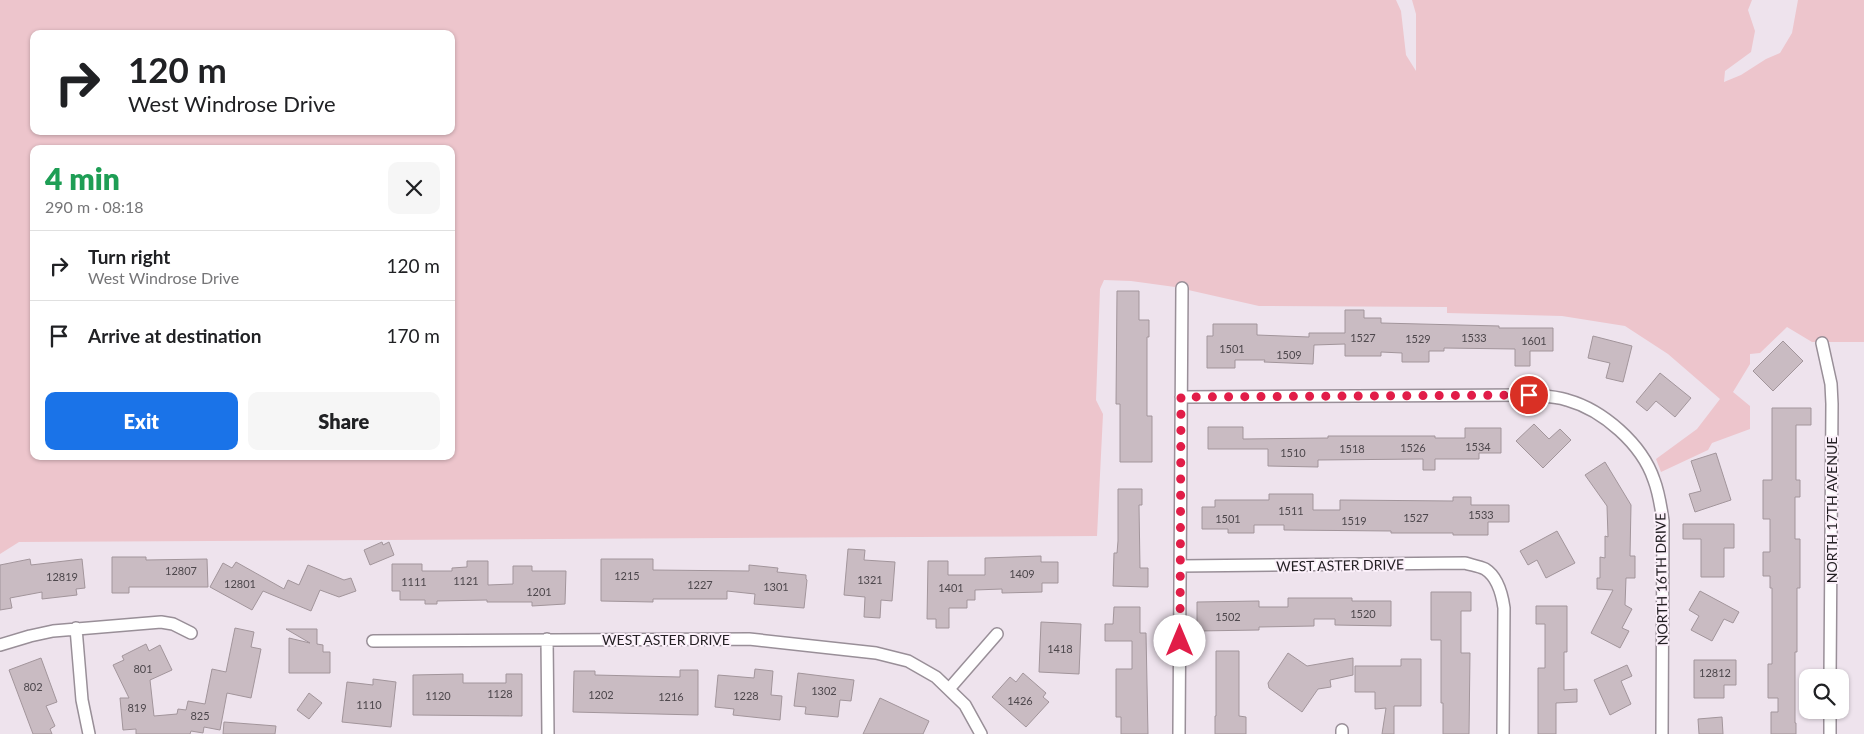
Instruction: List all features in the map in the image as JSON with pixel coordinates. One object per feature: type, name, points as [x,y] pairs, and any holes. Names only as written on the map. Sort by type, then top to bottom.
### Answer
[{"type":"street","points":[[1179,734],[1182,288]]},
{"type":"street","name":"NORTH 17TH AVENUE","points":[[1822,343],[1831,384],[1832,404],[1830,669]]},
{"type":"street","name":"NORTH 16TH DRIVE","points":[[1181,397],[1529,395],[1567,400],[1601,415],[1625,434],[1640,453],[1654,478],[1659,496],[1663,521],[1662,734]]},
{"type":"street","name":"WEST ASTER DRIVE","points":[[1180,566],[1465,563],[1484,569],[1495,579],[1502,594],[1504,608],[1503,734]]},
{"type":"street","points":[[0,645],[30,636],[76,628],[161,622],[173,624],[191,633]]},
{"type":"street","points":[[76,628],[82,700],[89,734]]},
{"type":"street","points":[[949,689],[997,634]]},
{"type":"street","points":[[547,639],[548,734]]},
{"type":"street","name":"WEST ASTER DRIVE","points":[[373,641],[741,639],[876,653],[908,661],[936,677],[965,705],[981,734]]},
{"type":"street","points":[[1830,719],[1830,734]]},
{"type":"shaded area","points":[[0,0],[1396,0],[1401,11],[1406,55],[1416,71],[1416,14],[1412,0],[1752,0],[1748,10],[1755,31],[1751,52],[1725,71],[1724,82],[1741,75],[1766,59],[1780,53],[1792,33],[1798,0],[1864,0],[1864,342],[1812,342],[1787,327],[1760,353],[1750,354],[1750,364],[1733,392],[1750,406],[1750,429],[1712,443],[1708,450],[1661,472],[1656,459],[1697,429],[1720,399],[1668,354],[1625,326],[1562,316],[1447,313],[1447,307],[1259,306],[1175,287],[1131,281],[1104,280],[1100,289],[1096,400],[1103,414],[1097,536],[19,542],[0,554]]},
{"type":"building","points":[[1117,291],[1139,291],[1139,320],[1149,320],[1149,337],[1147,337],[1147,416],[1152,416],[1152,462],[1120,462],[1120,404],[1116,404]]},
{"type":"building","points":[[1345,310],[1364,310],[1364,318],[1381,318],[1381,323],[1499,326],[1499,328],[1553,328],[1553,351],[1530,351],[1530,366],[1515,366],[1515,349],[1444,348],[1444,351],[1429,351],[1429,362],[1402,362],[1402,353],[1381,352],[1381,356],[1345,356],[1345,344],[1314,345],[1313,364],[1264,362],[1265,360],[1235,360],[1235,368],[1207,368],[1207,336],[1213,336],[1213,324],[1257,324],[1257,335],[1309,337],[1309,333],[1345,333]]},
{"type":"building","points":[[1593,336],[1632,346],[1623,382],[1606,378],[1610,363],[1588,358]]},
{"type":"building","points":[[1783,341],[1803,361],[1773,391],[1753,371]]},
{"type":"building","points":[[1660,373],[1691,398],[1675,417],[1656,401],[1647,411],[1636,402]]},
{"type":"building","points":[[1772,408],[1811,408],[1811,425],[1796,425],[1796,480],[1800,480],[1800,497],[1795,497],[1795,539],[1800,539],[1800,588],[1797,588],[1797,652],[1795,652],[1796,734],[1771,734],[1771,712],[1778,712],[1778,698],[1768,698],[1768,664],[1772,664],[1772,588],[1770,588],[1770,576],[1763,576],[1763,552],[1770,552],[1770,519],[1763,519],[1763,480],[1772,480]]},
{"type":"building","points":[[1534,424],[1549,439],[1560,429],[1571,440],[1543,468],[1516,441]]},
{"type":"building","points":[[1208,427],[1243,427],[1243,439],[1328,438],[1328,436],[1435,436],[1435,438],[1465,438],[1465,428],[1501,428],[1501,453],[1479,453],[1479,459],[1435,459],[1435,470],[1423,470],[1423,459],[1318,460],[1318,467],[1268,466],[1268,449],[1208,449]]},
{"type":"building","points":[[1716,453],[1731,500],[1695,512],[1689,494],[1701,491],[1691,461]]},
{"type":"building","points":[[1605,462],[1631,505],[1630,556],[1635,556],[1635,578],[1626,578],[1625,605],[1632,609],[1622,628],[1629,631],[1620,648],[1591,633],[1613,590],[1597,589],[1597,578],[1600,578],[1600,557],[1605,558],[1605,536],[1608,537],[1607,506],[1585,475]]},
{"type":"building","points":[[1118,489],[1142,489],[1142,505],[1139,505],[1140,568],[1148,568],[1148,587],[1113,586],[1114,553],[1117,553],[1118,541]]},
{"type":"building","points":[[1269,494],[1313,494],[1313,510],[1340,510],[1340,500],[1453,501],[1453,497],[1471,497],[1471,505],[1509,505],[1509,522],[1488,522],[1488,535],[1391,533],[1391,531],[1284,530],[1284,525],[1254,525],[1254,533],[1228,533],[1228,529],[1202,529],[1202,507],[1215,507],[1215,500],[1269,500]]},
{"type":"building","points":[[1683,524],[1734,524],[1734,548],[1724,548],[1724,577],[1701,577],[1701,539],[1683,539]]},
{"type":"building","points":[[1557,531],[1575,563],[1546,578],[1537,560],[1528,565],[1520,551]]},
{"type":"building","points":[[382,542],[383,545],[389,542],[394,555],[370,565],[364,550]]},
{"type":"building","points":[[848,549],[865,550],[864,560],[895,562],[892,601],[881,600],[880,618],[864,617],[865,597],[844,595]]},
{"type":"building","points":[[1041,556],[1041,562],[1058,562],[1058,583],[1042,583],[1042,592],[1002,593],[1002,589],[975,590],[975,600],[967,600],[967,608],[949,608],[949,628],[936,628],[936,619],[927,619],[928,561],[948,561],[948,575],[985,575],[985,558]]},
{"type":"building","points":[[112,557],[146,557],[146,560],[207,559],[208,587],[129,587],[129,593],[112,593]]},
{"type":"building","points":[[30,559],[31,565],[82,559],[85,588],[76,589],[77,595],[42,599],[42,592],[10,598],[12,608],[0,610],[0,565]]},
{"type":"building","points":[[601,559],[653,559],[653,570],[749,571],[749,565],[778,568],[777,572],[806,575],[804,608],[754,604],[755,594],[727,591],[727,599],[653,599],[653,602],[601,601]]},
{"type":"building","points":[[467,561],[488,561],[488,585],[513,584],[513,566],[532,566],[532,571],[566,571],[565,604],[532,606],[532,602],[487,602],[487,600],[437,601],[437,604],[425,604],[425,600],[400,600],[400,591],[392,591],[392,564],[422,564],[422,571],[452,571],[452,568],[467,567]]},
{"type":"building","points":[[236,562],[284,589],[288,580],[299,585],[308,565],[344,580],[351,578],[356,591],[339,597],[320,590],[311,611],[263,591],[252,610],[210,587],[223,563],[232,568]]},
{"type":"building","points":[[1700,591],[1739,612],[1733,623],[1724,619],[1712,641],[1691,630],[1699,616],[1689,610]]},
{"type":"building","points":[[1431,592],[1471,592],[1471,611],[1461,611],[1461,653],[1470,653],[1469,734],[1443,734],[1441,640],[1431,640]]},
{"type":"building","points":[[1288,598],[1352,598],[1352,601],[1391,601],[1391,626],[1335,625],[1335,619],[1314,619],[1314,626],[1259,627],[1259,630],[1197,631],[1197,602],[1259,601],[1259,607],[1288,607]]},
{"type":"building","points":[[1536,606],[1567,606],[1567,652],[1564,652],[1564,690],[1577,689],[1577,702],[1556,703],[1556,734],[1538,734],[1538,668],[1545,668],[1545,624],[1536,624]]},
{"type":"building","points":[[1114,607],[1140,607],[1140,633],[1146,633],[1148,734],[1121,734],[1121,717],[1116,717],[1116,669],[1132,669],[1132,641],[1105,641],[1105,624],[1113,624]]},
{"type":"building","points":[[1041,622],[1081,624],[1079,674],[1039,672]]},
{"type":"building","points":[[235,628],[254,632],[251,647],[261,649],[251,698],[227,693],[220,730],[204,727],[203,733],[191,731],[190,734],[136,734],[136,729],[123,730],[120,698],[129,698],[113,665],[124,660],[122,656],[146,644],[149,651],[160,645],[172,670],[150,680],[154,716],[177,714],[178,709],[186,710],[188,701],[205,704],[212,669],[226,672]]},
{"type":"building","points":[[286,629],[317,629],[317,644],[323,645],[323,652],[330,652],[330,673],[289,673],[289,638],[310,643]]},
{"type":"building","points":[[1216,651],[1239,651],[1239,716],[1246,717],[1246,734],[1215,734]]},
{"type":"building","points":[[1288,653],[1307,666],[1353,658],[1353,675],[1330,680],[1331,687],[1318,689],[1302,712],[1269,688],[1268,683]]},
{"type":"building","points":[[41,658],[57,702],[46,706],[55,726],[50,729],[52,734],[33,734],[9,670]]},
{"type":"building","points":[[1401,659],[1421,659],[1421,706],[1394,706],[1394,734],[1382,734],[1386,708],[1375,709],[1375,692],[1355,692],[1355,666],[1401,666]]},
{"type":"building","points":[[1694,660],[1736,660],[1736,685],[1724,685],[1724,698],[1694,698]]},
{"type":"building","points":[[1627,665],[1632,676],[1621,681],[1631,704],[1610,715],[1594,680]]},
{"type":"building","points":[[755,669],[773,671],[771,695],[782,696],[780,720],[733,715],[734,709],[715,707],[718,675],[754,678]]},
{"type":"building","points":[[680,670],[698,670],[698,715],[573,712],[574,671],[595,671],[595,675],[680,677]]},
{"type":"building","points":[[798,673],[854,680],[851,701],[840,700],[838,717],[805,714],[806,707],[794,706]]},
{"type":"building","points":[[1023,673],[1046,693],[1043,697],[1049,702],[1026,727],[992,697],[1010,677],[1016,682]]},
{"type":"building","points":[[463,674],[463,683],[506,683],[506,674],[522,674],[522,716],[413,715],[413,675]]},
{"type":"building","points":[[373,679],[396,682],[391,727],[342,722],[347,682],[373,685]]},
{"type":"building","points":[[309,693],[322,703],[309,719],[297,710]]},
{"type":"building","points":[[880,698],[929,721],[923,734],[863,734]]},
{"type":"building","points":[[1722,717],[1723,734],[1699,734],[1698,719]]},
{"type":"building","points":[[224,722],[276,726],[275,734],[223,734]]},
{"type":"route","points":[[1180,641],[1181,397],[1529,395]]}]
